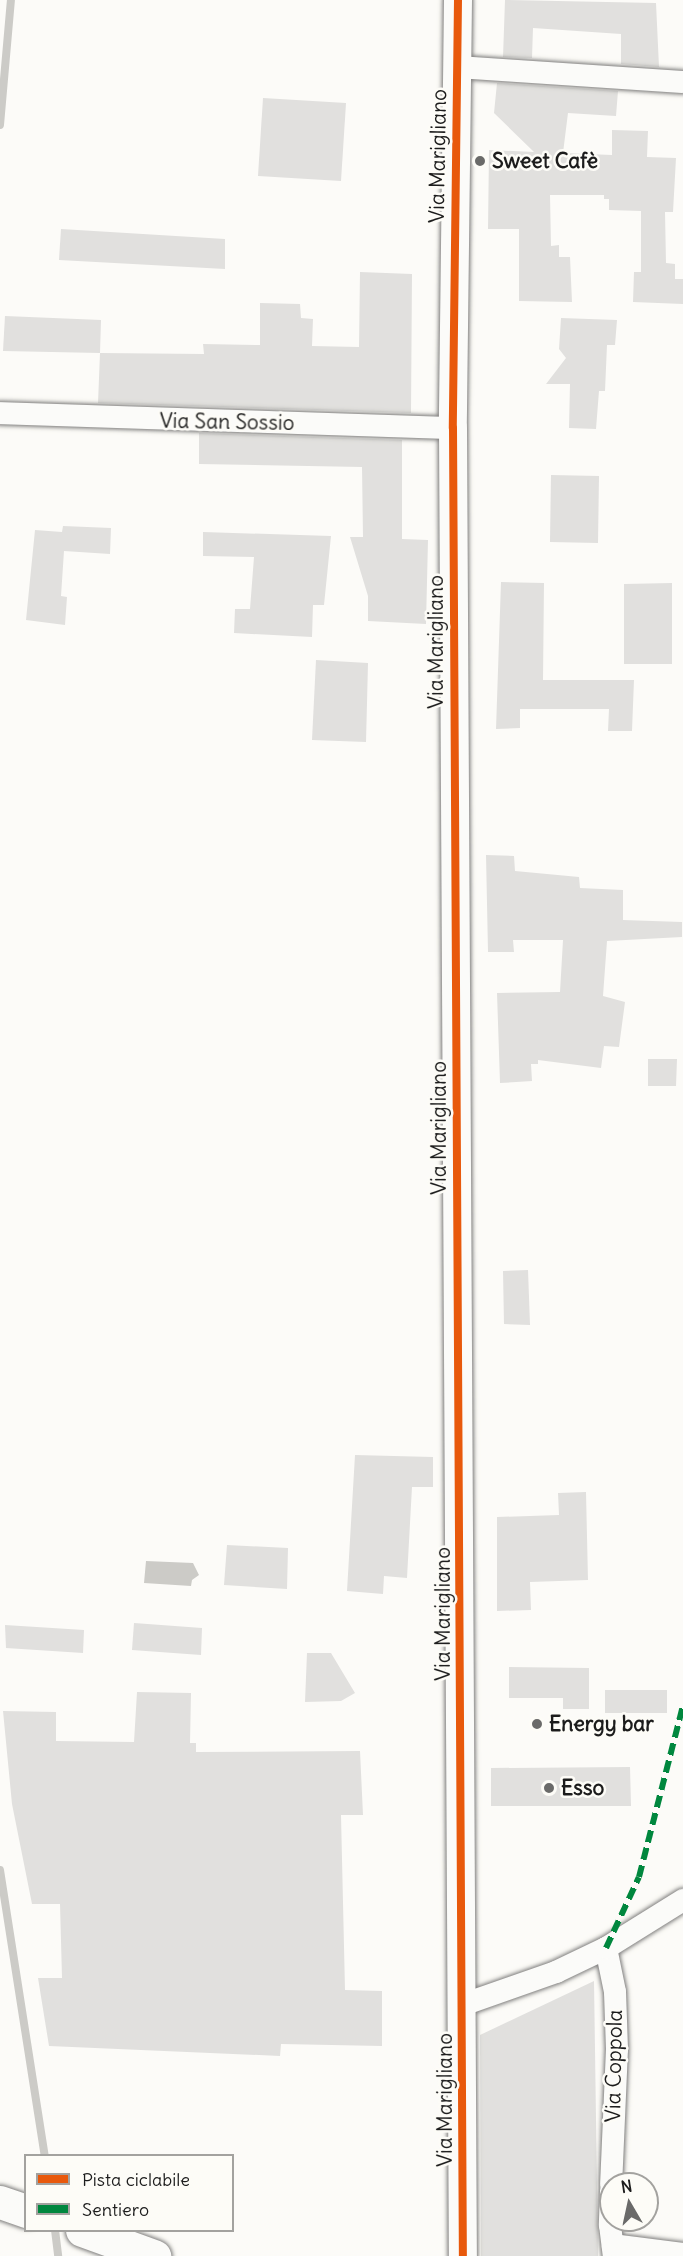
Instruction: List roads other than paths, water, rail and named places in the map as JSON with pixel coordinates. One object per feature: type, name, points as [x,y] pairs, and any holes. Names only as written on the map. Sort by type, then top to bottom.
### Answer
[{"type":"highway","points":[[91,2234],[154,2256]]},
{"type":"street","name":"Via Marigliano","points":[[458,0],[453,428],[463,2256]]},
{"type":"street","points":[[457,67],[683,82]]},
{"type":"street","name":"Via San Sossio","points":[[0,414],[453,428]]},
{"type":"street","points":[[462,2005],[556,1972],[606,1948],[683,1900]]},
{"type":"street","name":"Via Coppola","points":[[606,1948],[615,1992],[617,2049],[612,2172]]},
{"type":"street","points":[[613,2232],[614,2250],[683,2254]]},
{"type":"waterway","points":[[0,125],[11,0]]},
{"type":"waterway","points":[[0,1870],[45,2154]]},
{"type":"waterway","points":[[55,2232],[58,2256]]},
{"type":"place","name":"Sweet Cafè","points":[[480,161]]},
{"type":"place","name":"Energy bar","points":[[537,1724]]},
{"type":"place","name":"Esso","points":[[549,1788]]}]
